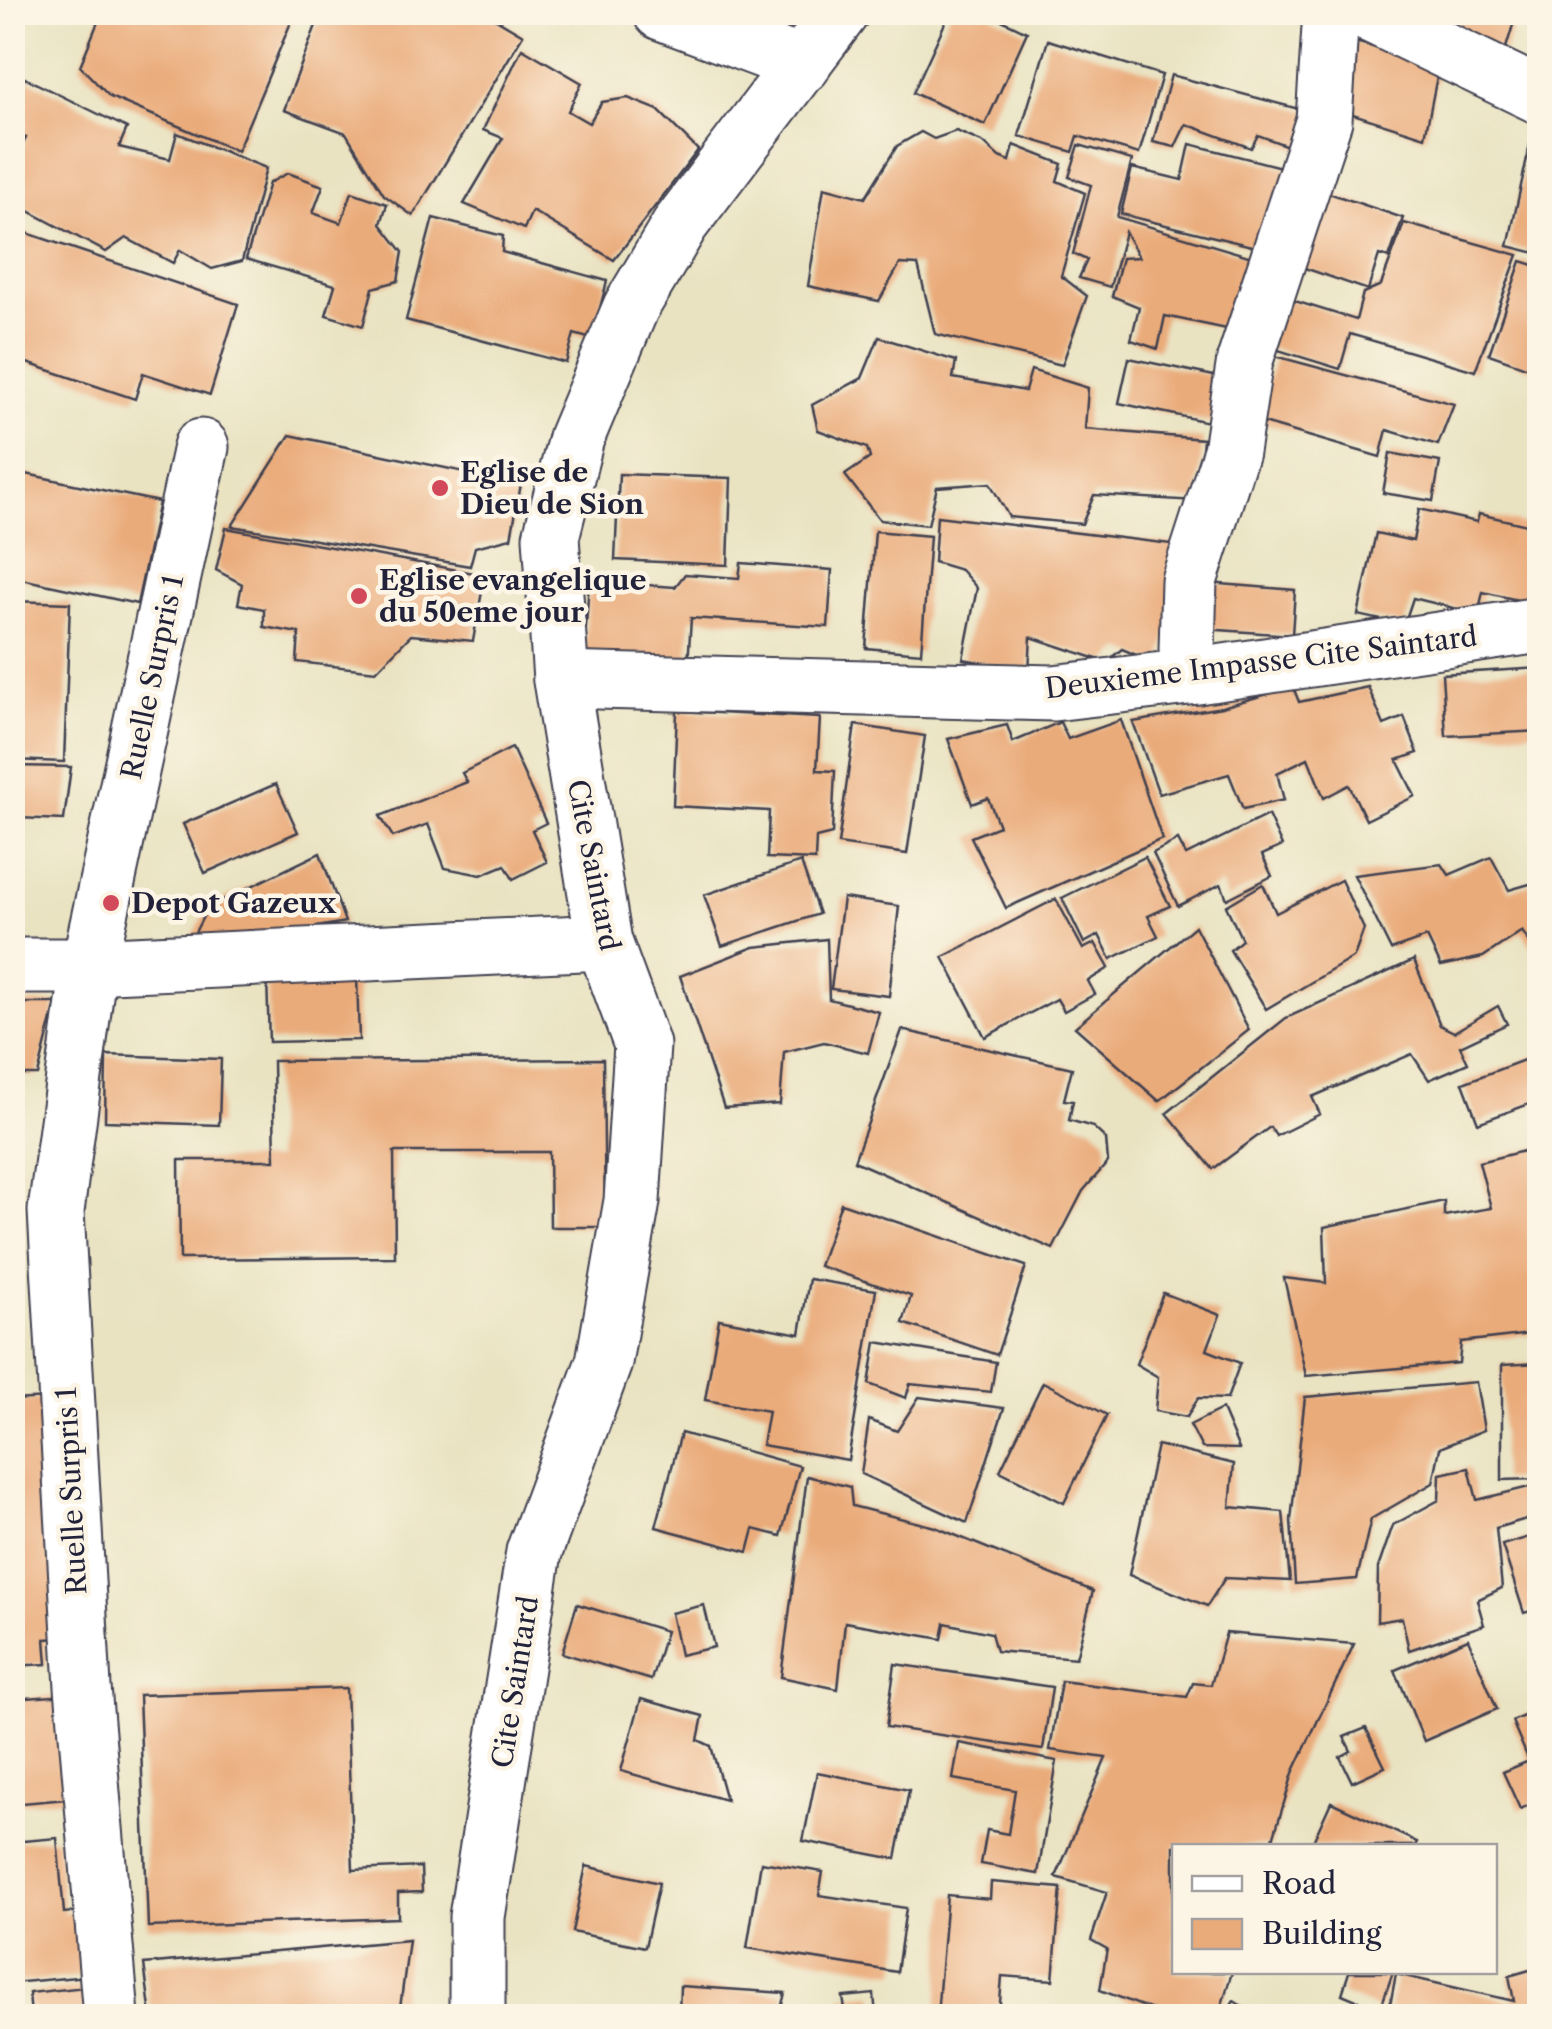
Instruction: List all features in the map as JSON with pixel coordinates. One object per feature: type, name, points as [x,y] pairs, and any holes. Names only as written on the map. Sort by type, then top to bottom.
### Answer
[{"type":"street","points":[[661,12],[804,65]]},
{"type":"street","name":"Cite Saintard","points":[[477,2016],[477,1917],[534,1552],[604,1362],[632,1201],[642,1046],[604,942],[562,680],[551,537],[576,438],[631,307],[681,223],[841,12]]},
{"type":"street","points":[[1197,676],[1187,649],[1189,581],[1232,451],[1245,360],[1324,120],[1331,12]]},
{"type":"street","points":[[1365,12],[1540,96]]},
{"type":"street","name":"Ruelle Surpris 1","points":[[111,2016],[82,1687],[56,1210],[90,966],[202,447]]},
{"type":"street","name":"Deuxieme Impasse Cite Saintard","points":[[562,680],[1053,692],[1197,676],[1540,625]]},
{"type":"street","points":[[12,966],[90,966],[604,942]]},
{"type":"building","points":[[102,12],[294,15],[237,151],[110,97],[80,66]]},
{"type":"building","points":[[321,12],[442,12],[447,16],[450,12],[484,12],[523,35],[413,216],[384,195],[346,133],[284,110]]},
{"type":"building","points":[[950,12],[985,12],[1027,32],[985,125],[913,93]]},
{"type":"building","points":[[1461,12],[1517,12],[1505,51],[1454,32]]},
{"type":"building","points":[[1048,40],[1162,75],[1139,154],[1078,136],[1073,152],[1019,136]]},
{"type":"building","points":[[1352,41],[1439,66],[1425,137],[1334,108]]},
{"type":"building","points":[[522,48],[582,83],[568,111],[589,123],[602,102],[628,98],[658,110],[698,150],[614,260],[532,211],[524,229],[464,204],[503,138],[483,130]]},
{"type":"building","points":[[1171,75],[1310,112],[1304,152],[1258,135],[1251,148],[1186,124],[1175,147],[1153,142]]},
{"type":"building","points":[[25,78],[127,128],[119,147],[170,159],[177,133],[266,168],[242,261],[212,269],[180,250],[173,263],[126,238],[106,252],[12,202],[12,167],[26,138],[12,132],[12,100]]},
{"type":"building","points":[[1533,130],[1540,133],[1540,254],[1508,246]]},
{"type":"building","points":[[956,131],[984,143],[1010,161],[1014,145],[1062,164],[1057,181],[1085,193],[1061,276],[1087,296],[1062,365],[935,334],[918,265],[900,264],[879,301],[808,286],[824,187],[865,198],[897,146],[921,132],[934,139]]},
{"type":"building","points":[[1190,144],[1293,170],[1272,251],[1121,214],[1132,168],[1182,180]]},
{"type":"building","points":[[1079,145],[1132,160],[1117,217],[1262,260],[1241,332],[1165,316],[1158,349],[1131,340],[1139,307],[1112,296],[1122,258],[1139,257],[1125,232],[1110,287],[1079,278],[1087,260],[1073,254],[1091,185],[1069,177]]},
{"type":"building","points":[[288,173],[323,186],[313,213],[341,223],[352,192],[387,204],[381,224],[403,252],[398,281],[373,288],[363,326],[326,315],[335,285],[246,259],[269,183]]},
{"type":"building","points":[[1311,187],[1403,218],[1389,258],[1379,255],[1368,290],[1287,262]]},
{"type":"building","points":[[433,218],[503,236],[502,252],[607,281],[592,339],[574,334],[566,363],[406,320]]},
{"type":"building","points":[[1404,223],[1518,255],[1475,371],[1350,334],[1340,369],[1265,346],[1279,296],[1356,320],[1363,293],[1381,285]]},
{"type":"building","points":[[12,228],[238,304],[210,395],[143,373],[135,399],[12,358]]},
{"type":"building","points":[[1521,261],[1540,267],[1540,353],[1534,370],[1489,354]]},
{"type":"building","points":[[879,337],[956,361],[953,378],[1025,391],[1031,370],[1088,388],[1085,429],[1203,439],[1197,501],[1094,495],[1082,524],[1009,517],[990,483],[937,487],[928,525],[880,520],[845,475],[870,458],[867,448],[818,430],[812,405],[862,378]]},
{"type":"building","points":[[1275,356],[1454,404],[1438,445],[1387,430],[1380,457],[1257,421]]},
{"type":"building","points":[[1129,358],[1228,379],[1218,424],[1119,403]]},
{"type":"building","points":[[290,435],[521,484],[511,538],[475,547],[470,566],[232,526]]},
{"type":"building","points":[[1390,453],[1440,462],[1433,501],[1383,493]]},
{"type":"building","points":[[12,471],[159,502],[137,604],[12,577]]},
{"type":"building","points":[[619,474],[731,478],[728,565],[615,560]]},
{"type":"building","points":[[1419,509],[1477,522],[1479,514],[1540,528],[1540,605],[1483,592],[1478,614],[1413,598],[1404,625],[1358,615],[1376,533],[1413,541]]},
{"type":"building","points":[[937,516],[1188,546],[1160,665],[1122,649],[1106,662],[1031,637],[1029,671],[963,659],[977,588],[961,570],[934,562]]},
{"type":"building","points":[[226,528],[485,575],[473,641],[411,635],[376,671],[297,662],[299,633],[264,627],[264,609],[238,604],[242,584],[216,570]]},
{"type":"building","points":[[875,531],[930,536],[921,653],[866,648]]},
{"type":"building","points":[[741,563],[832,570],[828,627],[691,618],[688,665],[584,657],[589,581],[675,587],[685,574],[739,578]]},
{"type":"building","points":[[1208,583],[1295,590],[1292,635],[1205,629]]},
{"type":"building","points":[[12,601],[70,603],[64,762],[12,760]]},
{"type":"building","points":[[1540,668],[1540,731],[1446,736],[1442,674]]},
{"type":"building","points":[[1293,687],[1299,702],[1368,687],[1384,725],[1404,717],[1418,753],[1397,760],[1415,796],[1366,820],[1349,785],[1324,798],[1308,758],[1277,773],[1284,800],[1243,809],[1229,774],[1159,794],[1133,722],[1222,707]]},
{"type":"building","points":[[677,711],[820,718],[817,770],[835,771],[832,834],[816,838],[815,860],[767,858],[769,811],[673,806]]},
{"type":"building","points":[[1121,720],[1162,839],[1006,908],[971,837],[999,826],[988,798],[972,804],[948,739],[1007,725],[1013,742],[1060,722],[1068,739]]},
{"type":"building","points":[[855,725],[925,736],[907,854],[838,844]]},
{"type":"building","points":[[512,748],[546,823],[532,830],[547,862],[513,879],[505,865],[481,875],[445,868],[428,824],[393,837],[380,816],[467,782],[462,773]]},
{"type":"building","points":[[12,766],[71,767],[64,820],[19,818],[15,860],[12,860]]},
{"type":"building","points":[[276,784],[298,832],[205,873],[183,824]]},
{"type":"building","points":[[1268,815],[1282,846],[1262,855],[1272,876],[1227,899],[1221,884],[1178,906],[1153,853],[1178,840],[1186,855]]},
{"type":"building","points":[[320,853],[345,922],[186,950],[208,907]]},
{"type":"building","points":[[1145,857],[1170,906],[1148,916],[1158,936],[1111,959],[1099,935],[1084,943],[1062,898]]},
{"type":"building","points":[[1491,857],[1509,890],[1540,881],[1540,951],[1536,953],[1522,931],[1483,957],[1441,966],[1427,937],[1391,950],[1354,875],[1442,864],[1449,875]]},
{"type":"building","points":[[801,862],[819,914],[722,946],[704,895]]},
{"type":"building","points":[[1341,880],[1364,929],[1354,957],[1266,1009],[1230,950],[1242,940],[1226,906],[1263,884],[1276,913]]},
{"type":"building","points":[[843,898],[899,906],[889,996],[831,989]]},
{"type":"building","points":[[1056,899],[1083,949],[1095,943],[1109,968],[1088,981],[1095,994],[1064,1011],[1057,999],[985,1037],[943,957]]},
{"type":"building","points":[[1195,926],[1249,1030],[1159,1101],[1075,1027]]},
{"type":"building","points":[[827,939],[829,999],[879,1012],[868,1053],[824,1042],[784,1052],[780,1104],[724,1108],[680,976],[754,947]]},
{"type":"building","points":[[1414,960],[1440,1025],[1454,1032],[1498,1006],[1507,1024],[1460,1046],[1468,1063],[1429,1080],[1412,1054],[1312,1097],[1320,1114],[1276,1136],[1270,1127],[1213,1169],[1167,1113],[1286,1018]]},
{"type":"building","points":[[357,976],[359,1040],[269,1042],[267,978]]},
{"type":"building","points":[[12,1003],[56,1003],[38,1075],[12,1075]]},
{"type":"building","points":[[902,1030],[1072,1068],[1064,1100],[1073,1101],[1069,1120],[1093,1127],[1106,1139],[1108,1162],[1083,1191],[1053,1249],[854,1161]]},
{"type":"building","points":[[1540,1054],[1540,1100],[1478,1123],[1463,1083]]},
{"type":"building","points":[[106,1055],[221,1059],[219,1125],[105,1121]]},
{"type":"building","points":[[603,1059],[605,1227],[550,1227],[549,1152],[394,1152],[395,1257],[180,1259],[179,1160],[275,1160],[273,1061]]},
{"type":"building","points":[[1540,1147],[1540,1333],[1461,1342],[1459,1363],[1306,1376],[1284,1278],[1326,1283],[1324,1227],[1444,1201],[1444,1216],[1491,1208],[1479,1162]]},
{"type":"building","points":[[841,1203],[1026,1266],[997,1355],[903,1323],[911,1296],[819,1266]]},
{"type":"building","points":[[809,1279],[876,1290],[848,1460],[762,1445],[768,1411],[705,1400],[719,1319],[800,1334]]},
{"type":"building","points":[[1163,1293],[1220,1315],[1207,1350],[1240,1363],[1227,1399],[1198,1398],[1187,1417],[1155,1411],[1158,1377],[1136,1364]]},
{"type":"building","points":[[876,1342],[996,1362],[991,1392],[910,1384],[906,1398],[869,1384]]},
{"type":"building","points":[[1540,1363],[1540,1479],[1502,1480],[1502,1365]]},
{"type":"building","points":[[1043,1382],[1107,1415],[1064,1503],[1000,1471]]},
{"type":"building","points":[[1476,1382],[1484,1430],[1440,1448],[1433,1483],[1371,1519],[1357,1579],[1295,1584],[1291,1520],[1305,1397]]},
{"type":"building","points":[[919,1397],[1004,1408],[967,1523],[861,1474],[869,1420],[897,1431]]},
{"type":"building","points":[[49,1398],[62,1638],[45,1639],[47,1664],[12,1666],[12,1400]]},
{"type":"building","points":[[1222,1409],[1239,1449],[1202,1448],[1190,1425]]},
{"type":"building","points":[[681,1433],[800,1466],[781,1536],[754,1529],[748,1552],[656,1527]]},
{"type":"building","points":[[1157,1445],[1234,1464],[1230,1507],[1283,1512],[1290,1581],[1225,1578],[1207,1606],[1129,1575]]},
{"type":"building","points":[[1469,1468],[1477,1500],[1533,1486],[1540,1515],[1496,1528],[1502,1588],[1477,1600],[1484,1625],[1409,1650],[1402,1618],[1377,1622],[1378,1568],[1393,1525],[1439,1500],[1440,1474]]},
{"type":"building","points":[[807,1476],[850,1487],[852,1506],[935,1527],[1093,1591],[1076,1658],[996,1651],[991,1633],[945,1623],[942,1639],[845,1622],[838,1689],[781,1677]]},
{"type":"building","points":[[1540,1534],[1540,1608],[1524,1613],[1502,1545]]},
{"type":"building","points":[[577,1604],[666,1631],[651,1680],[562,1653]]},
{"type":"building","points":[[704,1605],[714,1647],[680,1655],[671,1613]]},
{"type":"building","points":[[1226,1633],[1354,1644],[1293,1773],[1272,1844],[1172,1844],[1172,1974],[1231,1974],[1221,2008],[1168,2016],[1100,1990],[1107,1949],[1091,1940],[1107,1892],[1056,1877],[1106,1758],[1050,1750],[1061,1681],[1187,1697],[1193,1683],[1211,1685]]},
{"type":"building","points":[[1468,1639],[1497,1709],[1424,1741],[1395,1670]]},
{"type":"building","points":[[895,1664],[1052,1687],[1043,1750],[886,1727]]},
{"type":"building","points":[[346,1688],[353,1870],[421,1867],[422,1892],[398,1893],[398,1918],[148,1927],[139,1695]]},
{"type":"building","points":[[67,1695],[77,1798],[12,1804],[12,1699]]},
{"type":"building","points":[[641,1699],[703,1716],[698,1740],[711,1746],[726,1800],[621,1771]]},
{"type":"building","points":[[1540,1709],[1540,1801],[1520,1809],[1503,1772],[1529,1761],[1512,1721]]},
{"type":"building","points":[[1366,1728],[1385,1767],[1352,1782],[1340,1757],[1351,1751],[1344,1737]]},
{"type":"building","points":[[959,1743],[1057,1761],[1038,1874],[981,1864],[987,1830],[1008,1834],[1015,1790],[953,1779]]},
{"type":"building","points":[[817,1772],[909,1790],[896,1859],[803,1841]]},
{"type":"building","points":[[1331,1802],[1417,1842],[1416,1844],[1312,1844]]},
{"type":"building","points":[[57,1838],[64,1913],[93,1910],[98,1975],[12,1983],[12,1842]]},
{"type":"building","points":[[761,1862],[823,1872],[819,1895],[906,1908],[897,1972],[747,1948]]},
{"type":"building","points":[[586,1866],[659,1883],[645,1947],[572,1932]]},
{"type":"building","points":[[991,1882],[1061,1888],[1053,1980],[1002,1976],[999,2016],[937,2016],[947,1895],[990,1899]]},
{"type":"building","points":[[409,1940],[399,2016],[151,2016],[144,1964]]},
{"type":"building","points":[[1540,1967],[1540,2016],[1388,2016],[1396,1974],[1514,2001],[1509,1976]]},
{"type":"building","points":[[1348,1974],[1392,1974],[1380,2010],[1342,1994]]},
{"type":"building","points":[[94,1986],[98,2016],[31,2016],[29,1993]]},
{"type":"building","points":[[680,1986],[785,1993],[779,2016],[679,2016]]},
{"type":"building","points":[[874,1994],[876,2016],[846,2016],[843,1997]]},
{"type":"building","points":[[1234,2001],[1258,2016],[1224,2016]]},
{"type":"place","name":"Eglise de Dieu de Sion","points":[[440,488]]},
{"type":"place","name":"Eglise evangelique du 50eme jour","points":[[359,596]]},
{"type":"place","name":"Depot Gazeux","points":[[111,903]]}]
